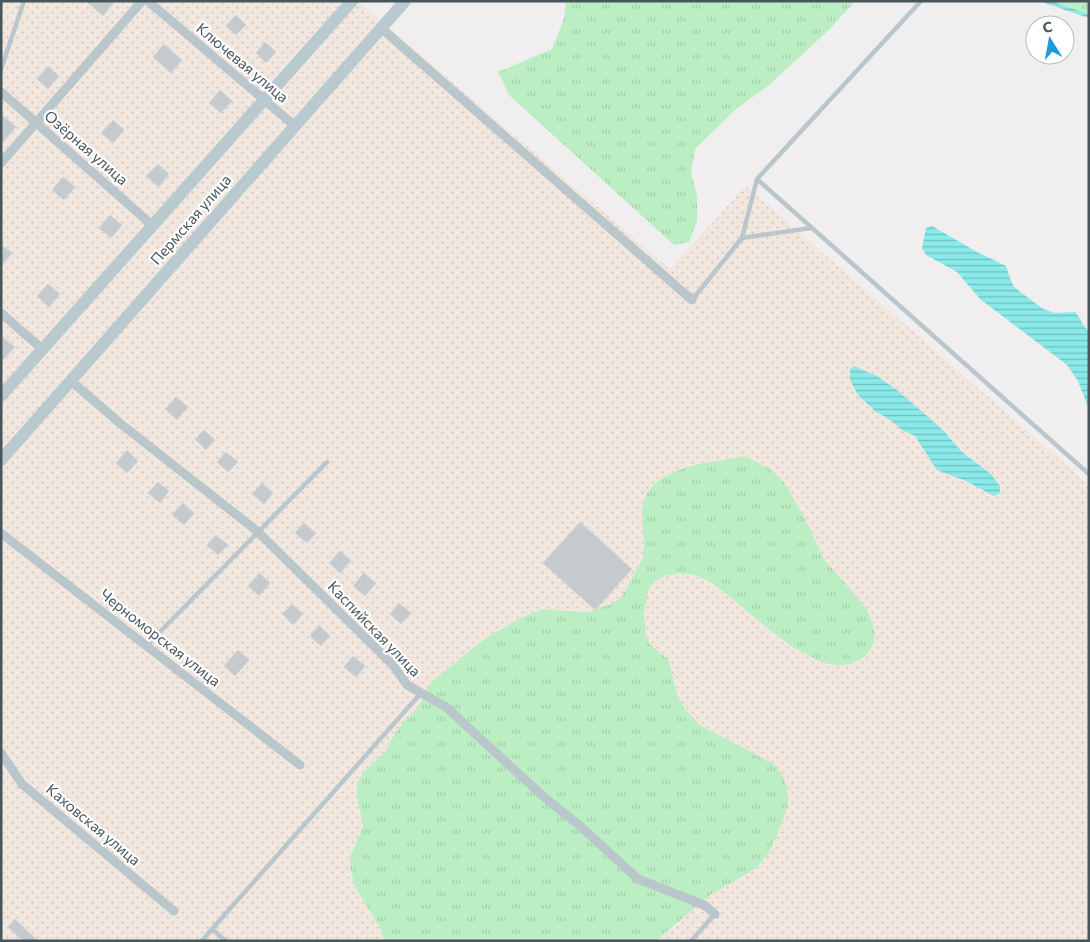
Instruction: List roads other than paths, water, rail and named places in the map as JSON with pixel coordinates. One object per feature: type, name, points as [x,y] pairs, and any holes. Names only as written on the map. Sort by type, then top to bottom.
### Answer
[{"type":"street","points":[[1,163],[142,1]]},
{"type":"street","name":"Ключевая улица","points":[[148,1],[295,126]]},
{"type":"street","points":[[1,396],[352,1]]},
{"type":"street","name":"Пермская улица","points":[[1,460],[405,1]]},
{"type":"street","points":[[381,28],[692,300]]},
{"type":"street","name":"Озёрная улица","points":[[1,92],[152,225]]},
{"type":"street","points":[[1,313],[42,349]]},
{"type":"street","name":"Каспийская улица","points":[[71,381],[121,424],[257,531],[393,664],[407,685],[446,707],[545,798],[579,825],[638,879],[704,906],[715,914]]},
{"type":"street","name":"Черноморская улица","points":[[1,533],[300,765]]},
{"type":"street","name":"Каховская улица","points":[[1,753],[22,784],[174,911]]},
{"type":"lane","points":[[1,69],[24,1]]},
{"type":"lane","points":[[692,300],[742,238],[756,180],[921,1]]},
{"type":"lane","points":[[756,180],[1089,474]]},
{"type":"lane","points":[[742,238],[811,228]]},
{"type":"lane","points":[[147,645],[257,531],[327,462]]},
{"type":"lane","points":[[202,941],[420,693]]},
{"type":"lane","points":[[691,941],[715,914]]},
{"type":"lane","points":[[212,929],[226,941]]},
{"type":"water","points":[[1039,1],[1051,1],[1089,14],[1089,18]]},
{"type":"water","points":[[932,226],[1006,266],[1014,287],[1043,309],[1055,313],[1075,312],[1077,314],[1089,331],[1089,410],[1078,381],[1067,365],[980,299],[957,272],[926,255],[922,248],[926,228]]},
{"type":"water","points":[[853,366],[877,376],[897,390],[943,430],[962,452],[991,474],[1000,486],[1000,493],[994,496],[966,481],[937,470],[915,436],[902,430],[892,421],[875,411],[858,395],[850,380],[850,370]]}]
